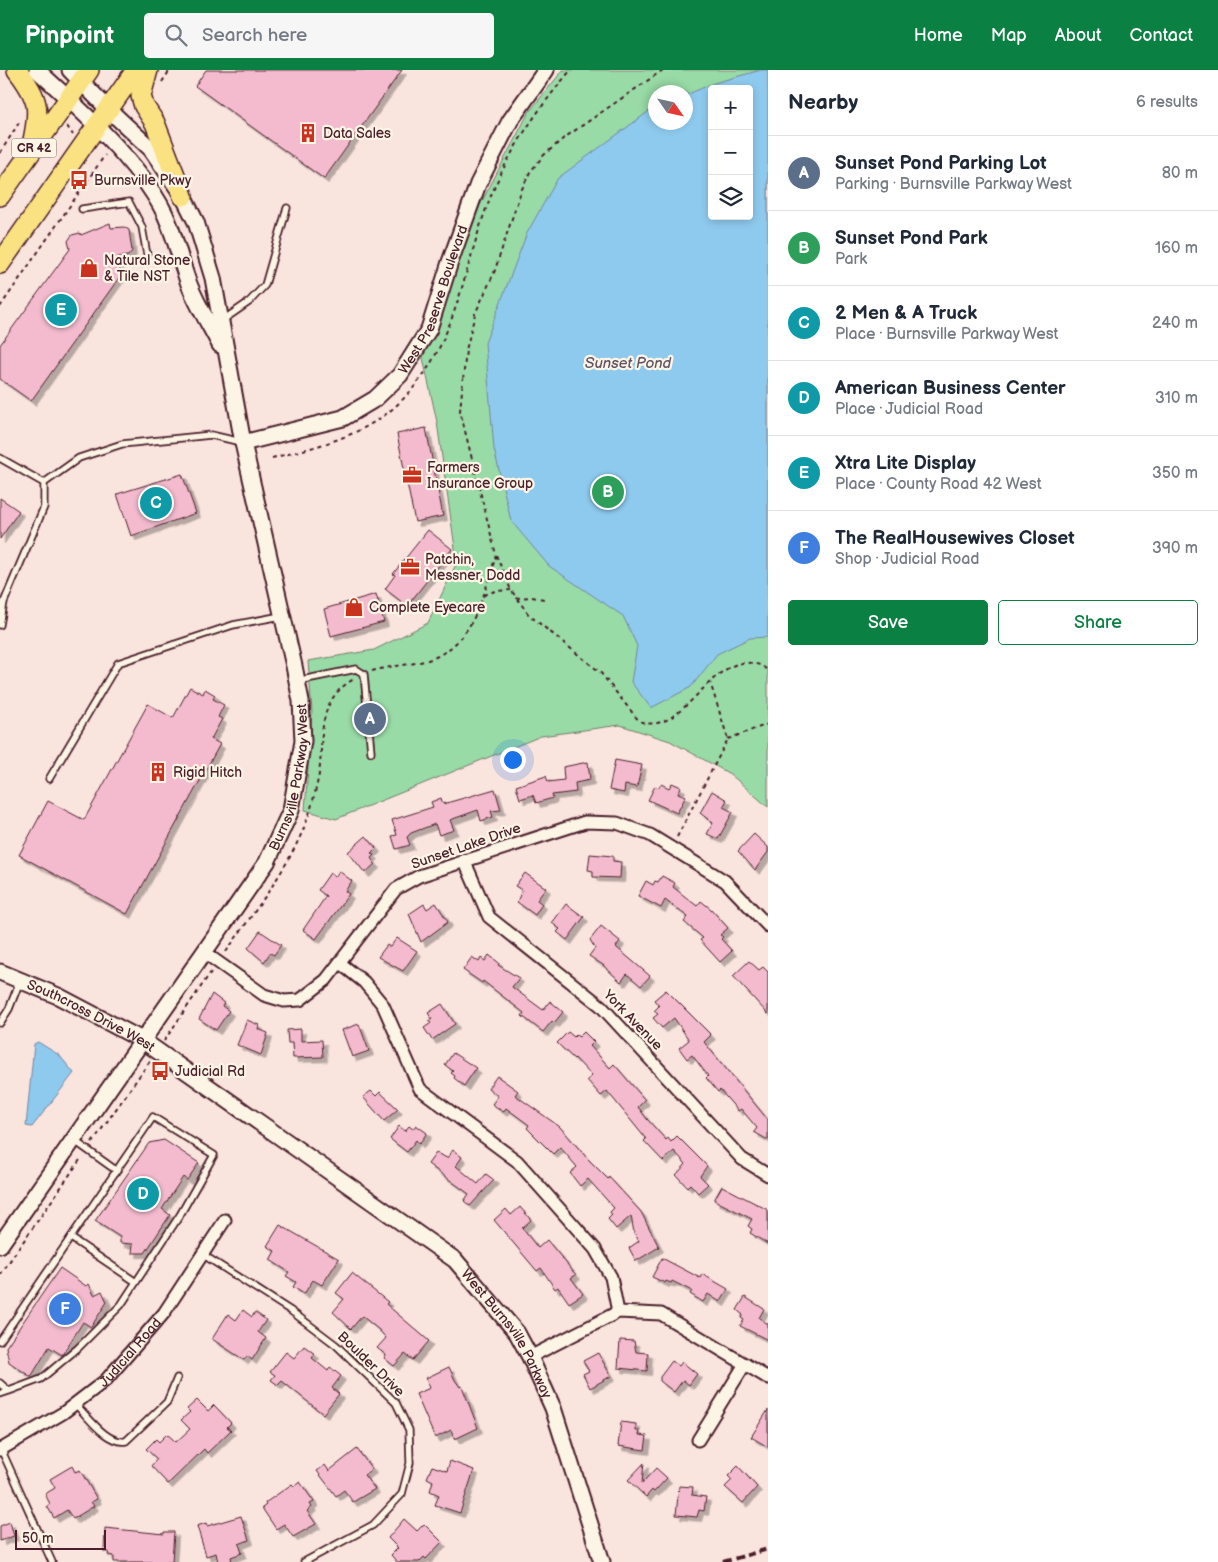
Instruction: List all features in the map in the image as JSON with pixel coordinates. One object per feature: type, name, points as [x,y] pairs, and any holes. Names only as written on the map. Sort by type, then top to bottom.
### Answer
[{"type":"highway","points":[[17,70],[36,101],[39,114],[30,153]]},
{"type":"highway","name":"CR 42","points":[[0,264],[136,70]]},
{"type":"highway","points":[[148,70],[141,96],[144,106],[155,123],[183,196]]},
{"type":"highway","name":"CR 42","points":[[0,196],[68,100],[80,74]]},
{"type":"street","points":[[37,70],[68,100]]},
{"type":"street","name":"West Preserve Boulevard","points":[[243,443],[343,418],[376,399],[400,375],[429,329],[450,262],[478,184],[510,121],[546,70]]},
{"type":"street","name":"Burnsville Parkway West","points":[[80,74],[108,109],[151,149],[183,196],[196,222],[205,248],[221,321],[243,443],[302,701],[303,741],[291,810],[267,862],[205,953],[142,1040]]},
{"type":"street","name":"Burnsville Parkway West","points":[[68,100],[134,167],[163,211],[179,250],[189,284],[228,359]]},
{"type":"street","name":"Sunset Lake Drive","points":[[205,953],[264,995],[284,1001],[300,1000],[326,980],[340,964],[396,889],[419,876],[464,860],[585,822],[617,823],[650,834],[725,881],[768,926]]},
{"type":"street","name":"York Avenue","points":[[464,860],[489,917],[601,1006],[742,1159],[768,1175]]},
{"type":"street","points":[[340,964],[364,982],[383,1005],[420,1089],[517,1161],[595,1249],[611,1277],[618,1312]]},
{"type":"street","name":"Southcross Drive West","points":[[0,972],[58,996],[142,1040],[326,1169]]},
{"type":"street","points":[[0,1245],[142,1040]]},
{"type":"street","name":"West Burnsville Parkway","points":[[326,1169],[455,1260],[517,1332],[553,1408],[602,1562]]},
{"type":"street","name":"Judicial Road","points":[[0,1449],[63,1413],[106,1380],[164,1313],[225,1220]]},
{"type":"street","points":[[530,1357],[618,1312],[661,1314],[768,1378]]},
{"type":"street","points":[[698,1440],[745,1364]]},
{"type":"lane","points":[[82,209],[129,202],[142,227],[147,255]]},
{"type":"lane","points":[[221,321],[249,302],[265,285],[287,208]]},
{"type":"lane","points":[[44,483],[79,458],[122,444],[211,435],[243,443]]},
{"type":"lane","points":[[0,458],[44,483]]},
{"type":"lane","points":[[0,625],[4,602],[44,507],[44,483]]},
{"type":"lane","points":[[49,779],[118,663],[233,625],[283,616]]},
{"type":"lane","points":[[297,681],[356,669],[364,674],[371,752]]},
{"type":"lane","points":[[0,1024],[9,1010],[20,981]]},
{"type":"lane","points":[[0,1341],[153,1117],[214,1155],[185,1207],[121,1305],[78,1348],[41,1379],[0,1394]]},
{"type":"lane","points":[[73,1140],[117,1171]]},
{"type":"lane","points":[[71,1238],[136,1282]]},
{"type":"lane","name":"Boulder Drive","points":[[202,1254],[291,1311],[336,1345],[396,1403],[409,1430],[410,1463],[402,1494],[373,1525],[304,1562]]},
{"type":"lane","points":[[75,1404],[110,1438],[118,1442],[126,1441],[167,1402],[178,1378]]},
{"type":"lane","points":[[0,1383],[9,1391]]},
{"type":"lane","points":[[0,1449],[52,1562]]},
{"type":"path","points":[[663,70],[564,138],[544,155],[530,172],[521,191],[494,273],[475,314],[466,350],[460,411],[496,555],[511,590],[529,615],[600,672],[639,721],[646,724],[660,723],[686,705],[722,671],[746,662],[757,664],[768,671]]},
{"type":"path","points":[[0,153],[23,116]]},
{"type":"path","points":[[0,307],[88,182],[97,165]]},
{"type":"path","points":[[484,595],[495,591],[511,590]]},
{"type":"path","points":[[516,598],[532,597],[544,600]]},
{"type":"path","points":[[710,682],[728,740]]},
{"type":"path","points":[[671,848],[728,740],[768,724]]},
{"type":"green space","points":[[563,70],[768,70],[768,807],[730,774],[670,741],[620,725],[541,736],[336,819],[305,810],[312,711],[308,661],[374,650],[428,623],[457,562],[437,422],[423,358],[480,205],[529,112]]},
{"type":"water","name":"Sunset Pond","points":[[761,70],[768,70],[768,637],[750,638],[717,654],[691,687],[651,708],[631,682],[637,646],[623,616],[549,566],[511,521],[494,449],[485,343],[527,233],[558,178],[648,112],[648,130],[693,130],[693,92],[708,86],[708,220],[753,220],[753,85],[709,85]]},
{"type":"water","points":[[38,1042],[59,1055],[74,1073],[32,1127],[26,1126],[34,1044]]},
{"type":"building","name":"Data Sales","points":[[206,70],[402,70],[324,179],[195,86]]},
{"type":"building","points":[[110,223],[111,228],[124,227],[129,230],[132,251],[128,256],[118,257],[121,275],[31,401],[0,379],[0,345],[70,249],[68,241],[72,235],[80,233],[81,235]]},
{"type":"building","points":[[426,428],[443,516],[415,522],[397,434]]},
{"type":"building","points":[[182,474],[196,513],[131,536],[117,494]]},
{"type":"building","points":[[0,498],[19,511],[0,539]]},
{"type":"building","points":[[428,530],[452,549],[407,606],[385,589],[395,575],[393,574]]},
{"type":"building","points":[[376,594],[384,622],[331,636],[324,609]]},
{"type":"building","name":"Rigid Hitch","points":[[190,687],[203,694],[205,689],[215,695],[213,699],[224,705],[218,717],[222,719],[211,739],[220,744],[127,914],[19,855],[48,801],[84,820],[148,704],[173,718]]},
{"type":"building","points":[[615,760],[642,765],[637,787],[625,785],[624,793],[609,790]]},
{"type":"building","points":[[588,762],[590,780],[575,783],[576,792],[552,795],[553,798],[536,803],[533,795],[520,799],[516,786],[546,776],[548,782],[564,780],[563,767]]},
{"type":"building","points":[[672,783],[681,787],[678,793],[686,796],[677,813],[648,800],[655,786],[658,788],[661,784],[669,788]]},
{"type":"building","points":[[495,789],[501,810],[491,811],[493,817],[481,821],[478,810],[450,820],[454,830],[439,835],[435,824],[411,833],[407,837],[410,845],[396,849],[392,836],[397,835],[392,820],[433,807],[431,802],[441,798],[443,804]]},
{"type":"building","points":[[712,791],[727,800],[723,807],[733,812],[718,839],[707,834],[713,823],[700,813]]},
{"type":"building","points":[[754,834],[768,847],[768,852],[755,870],[738,851]]},
{"type":"building","points":[[366,836],[376,848],[371,853],[374,855],[371,858],[375,864],[365,873],[348,852]]},
{"type":"building","points":[[590,854],[613,856],[613,861],[621,862],[620,878],[593,877],[593,871],[588,870]]},
{"type":"building","points":[[339,871],[352,881],[345,891],[349,894],[316,939],[303,930],[326,896],[318,890],[330,873],[335,877]]},
{"type":"building","points":[[525,873],[546,888],[537,900],[542,904],[535,915],[517,902],[522,890],[515,886]]},
{"type":"building","points":[[662,876],[675,883],[673,887],[697,906],[701,901],[728,928],[720,935],[723,937],[721,939],[732,951],[720,962],[700,940],[703,938],[684,922],[688,917],[665,900],[661,908],[638,896],[646,881],[653,885]]},
{"type":"building","points":[[436,903],[448,922],[421,942],[409,914],[424,904],[427,909]]},
{"type":"building","points":[[566,904],[584,917],[567,940],[557,932],[560,929],[552,923]]},
{"type":"building","points":[[601,926],[620,941],[616,947],[650,976],[641,986],[627,974],[621,982],[603,965],[589,956],[595,948],[590,940]]},
{"type":"building","points":[[260,931],[281,945],[274,955],[270,953],[264,962],[248,948]]},
{"type":"building","points":[[397,938],[417,951],[403,971],[378,957],[387,945],[390,947]]},
{"type":"building","points":[[489,955],[499,963],[498,965],[519,978],[512,987],[543,1010],[550,1001],[563,1012],[554,1023],[552,1021],[543,1032],[522,1016],[524,1013],[483,981],[482,983],[463,970],[472,957],[479,962],[481,958],[485,961]]},
{"type":"building","points":[[749,961],[759,970],[763,967],[768,972],[768,1014],[733,976]]},
{"type":"building","points":[[666,990],[711,1035],[704,1042],[768,1120],[768,1140],[754,1132],[757,1128],[741,1109],[738,1111],[720,1090],[718,1092],[706,1078],[708,1076],[692,1055],[687,1059],[679,1048],[689,1040],[674,1018],[662,1028],[653,1018],[658,1014],[654,1011],[659,1006],[654,1000]]},
{"type":"building","points":[[212,994],[224,1003],[222,1006],[229,1011],[216,1030],[199,1019]]},
{"type":"building","points":[[442,1004],[455,1024],[432,1040],[424,1028],[431,1023],[429,1021],[432,1019],[428,1013]]},
{"type":"building","points":[[247,1020],[259,1025],[258,1029],[268,1033],[261,1055],[237,1045]]},
{"type":"building","points":[[359,1024],[369,1051],[352,1057],[342,1030]]},
{"type":"building","points":[[301,1029],[301,1041],[322,1040],[323,1057],[293,1058],[292,1043],[288,1043],[287,1030]]},
{"type":"building","points":[[568,1032],[574,1037],[576,1035],[579,1037],[584,1032],[594,1042],[590,1046],[610,1068],[614,1064],[645,1100],[638,1107],[666,1140],[668,1138],[671,1142],[677,1136],[707,1166],[700,1176],[708,1184],[698,1193],[690,1184],[687,1187],[676,1175],[686,1164],[674,1151],[663,1161],[644,1141],[646,1139],[607,1091],[601,1096],[587,1080],[592,1076],[557,1043]]},
{"type":"building","points":[[453,1053],[476,1068],[464,1086],[454,1078],[455,1076],[451,1073],[453,1071],[445,1065]]},
{"type":"building","points":[[497,1076],[518,1091],[515,1095],[560,1127],[587,1158],[608,1179],[609,1177],[641,1212],[659,1247],[636,1261],[629,1248],[639,1241],[634,1233],[631,1216],[616,1229],[608,1219],[612,1215],[610,1212],[614,1208],[588,1179],[580,1186],[570,1173],[577,1167],[560,1147],[553,1154],[527,1128],[529,1125],[506,1108],[503,1112],[492,1104],[498,1096],[488,1088]]},
{"type":"building","points":[[371,1091],[376,1096],[380,1092],[398,1109],[384,1121],[363,1097]]},
{"type":"building","points":[[416,1125],[427,1133],[419,1144],[416,1140],[407,1152],[390,1139],[399,1126],[405,1131],[409,1126],[413,1129]]},
{"type":"building","points":[[164,1140],[199,1163],[187,1180],[183,1177],[162,1209],[170,1215],[145,1253],[132,1253],[133,1244],[120,1243],[120,1237],[95,1221],[149,1143]]},
{"type":"building","points":[[453,1150],[462,1157],[456,1166],[478,1184],[486,1174],[494,1180],[470,1206],[464,1201],[469,1194],[428,1164],[436,1153],[447,1158]]},
{"type":"building","points":[[722,1186],[768,1210],[768,1244],[750,1233],[752,1229],[748,1226],[752,1219],[714,1200]]},
{"type":"building","points":[[520,1207],[531,1220],[522,1228],[538,1248],[547,1240],[576,1275],[571,1278],[583,1294],[569,1303],[558,1287],[555,1289],[541,1268],[537,1271],[494,1220],[506,1209],[511,1215]]},
{"type":"building","points":[[280,1225],[339,1259],[322,1285],[313,1280],[304,1294],[293,1287],[296,1282],[286,1276],[289,1272],[270,1260],[275,1251],[267,1246]]},
{"type":"building","points":[[662,1258],[700,1278],[702,1274],[728,1289],[720,1302],[708,1294],[703,1302],[690,1294],[692,1291],[672,1281],[671,1283],[666,1281],[665,1283],[652,1277]]},
{"type":"building","points":[[60,1268],[86,1286],[89,1284],[94,1295],[102,1291],[107,1302],[91,1327],[83,1322],[62,1355],[49,1347],[31,1377],[9,1362],[6,1347]]},
{"type":"building","points":[[352,1273],[388,1302],[386,1304],[429,1341],[413,1360],[405,1354],[394,1366],[384,1358],[386,1355],[377,1348],[386,1338],[379,1330],[362,1316],[351,1329],[333,1312],[344,1299],[336,1293]]},
{"type":"building","points":[[745,1297],[764,1309],[759,1318],[768,1324],[768,1340],[740,1326],[744,1320],[741,1318],[743,1315],[737,1310]]},
{"type":"building","points":[[243,1310],[252,1317],[255,1312],[266,1320],[258,1332],[266,1338],[252,1360],[247,1356],[244,1360],[212,1339],[228,1314],[236,1320]]},
{"type":"building","points":[[620,1340],[634,1341],[636,1352],[648,1353],[647,1371],[618,1368]]},
{"type":"building","points":[[304,1346],[315,1354],[312,1358],[328,1371],[330,1367],[341,1376],[332,1388],[339,1394],[323,1414],[282,1381],[278,1385],[271,1380],[275,1375],[270,1372],[286,1352],[294,1358]]},
{"type":"building","points":[[598,1353],[611,1376],[590,1388],[583,1374],[589,1371],[583,1361]]},
{"type":"building","points":[[672,1361],[679,1366],[682,1362],[697,1374],[689,1385],[683,1380],[674,1392],[660,1381],[660,1377]]},
{"type":"building","points":[[449,1367],[455,1380],[460,1387],[462,1386],[478,1428],[455,1439],[451,1430],[435,1438],[416,1394],[430,1388],[426,1378]]},
{"type":"building","points":[[197,1400],[208,1411],[214,1405],[231,1423],[227,1427],[231,1430],[207,1453],[204,1449],[168,1484],[151,1466],[157,1459],[146,1449],[156,1439],[159,1442],[167,1434],[176,1442],[190,1429],[181,1420],[190,1412],[187,1409]]},
{"type":"building","points":[[768,1410],[768,1447],[751,1437]]},
{"type":"building","points":[[621,1422],[636,1424],[636,1431],[640,1431],[639,1435],[647,1436],[645,1450],[618,1446]]},
{"type":"building","points":[[357,1449],[372,1469],[364,1475],[375,1489],[353,1502],[344,1490],[336,1496],[317,1471],[325,1465],[329,1471]]},
{"type":"building","points":[[450,1461],[474,1470],[460,1513],[435,1505],[439,1495],[430,1491],[433,1481],[427,1478],[432,1466],[447,1471]]},
{"type":"building","points":[[644,1463],[642,1483],[656,1468],[667,1478],[654,1492],[652,1490],[646,1497],[628,1480]]},
{"type":"building","points":[[72,1466],[75,1472],[80,1470],[97,1499],[91,1502],[94,1506],[73,1519],[67,1510],[54,1518],[47,1506],[50,1504],[45,1494],[55,1488],[50,1479]]},
{"type":"building","points":[[738,1466],[757,1487],[743,1503],[725,1487],[732,1480],[728,1476]]},
{"type":"building","points":[[300,1482],[314,1502],[310,1504],[312,1507],[307,1511],[316,1524],[293,1537],[284,1524],[276,1529],[262,1508],[266,1505],[265,1503],[292,1484],[294,1486]]},
{"type":"building","points":[[679,1486],[693,1487],[692,1495],[706,1497],[704,1511],[699,1510],[697,1517],[676,1515]]},
{"type":"building","points":[[241,1516],[249,1540],[239,1544],[242,1553],[231,1557],[232,1562],[218,1562],[216,1553],[206,1556],[197,1526],[206,1523],[207,1526]]},
{"type":"building","points":[[404,1519],[417,1531],[424,1524],[442,1542],[426,1559],[424,1557],[419,1562],[397,1562],[391,1555],[398,1548],[388,1538]]},
{"type":"building","points":[[10,1522],[14,1536],[0,1541],[0,1526]]},
{"type":"building","points":[[105,1528],[164,1534],[164,1532],[174,1532],[172,1562],[114,1562],[114,1556],[108,1555],[109,1552],[104,1552]]},
{"type":"railway","points":[[723,1562],[768,1549]]},
{"type":"place","name":"Data Sales","points":[[308,133]]},
{"type":"place","name":"Burnsville Pkwy","points":[[79,180]]},
{"type":"place","name":"Natural Stone & Tile NST","points":[[89,268]]},
{"type":"place","name":"Xtra Lite Display","points":[[61,310]]},
{"type":"place","name":"Farmers Insurance Group","points":[[412,475]]},
{"type":"place","name":"Sunset Pond Park","points":[[608,492]]},
{"type":"place","name":"2 Men & A Truck","points":[[156,503]]},
{"type":"place","name":"Patchin, Messner, Dodd","points":[[410,567]]},
{"type":"place","name":"Complete Eyecare","points":[[354,607]]},
{"type":"place","name":"Sunset Pond Parking Lot","points":[[370,719]]},
{"type":"place","name":"Rigid Hitch","points":[[158,772]]},
{"type":"place","name":"Judicial Rd","points":[[160,1071]]},
{"type":"place","name":"American Business Center","points":[[143,1194]]},
{"type":"place","name":"The RealHousewives Closet","points":[[65,1309]]}]
